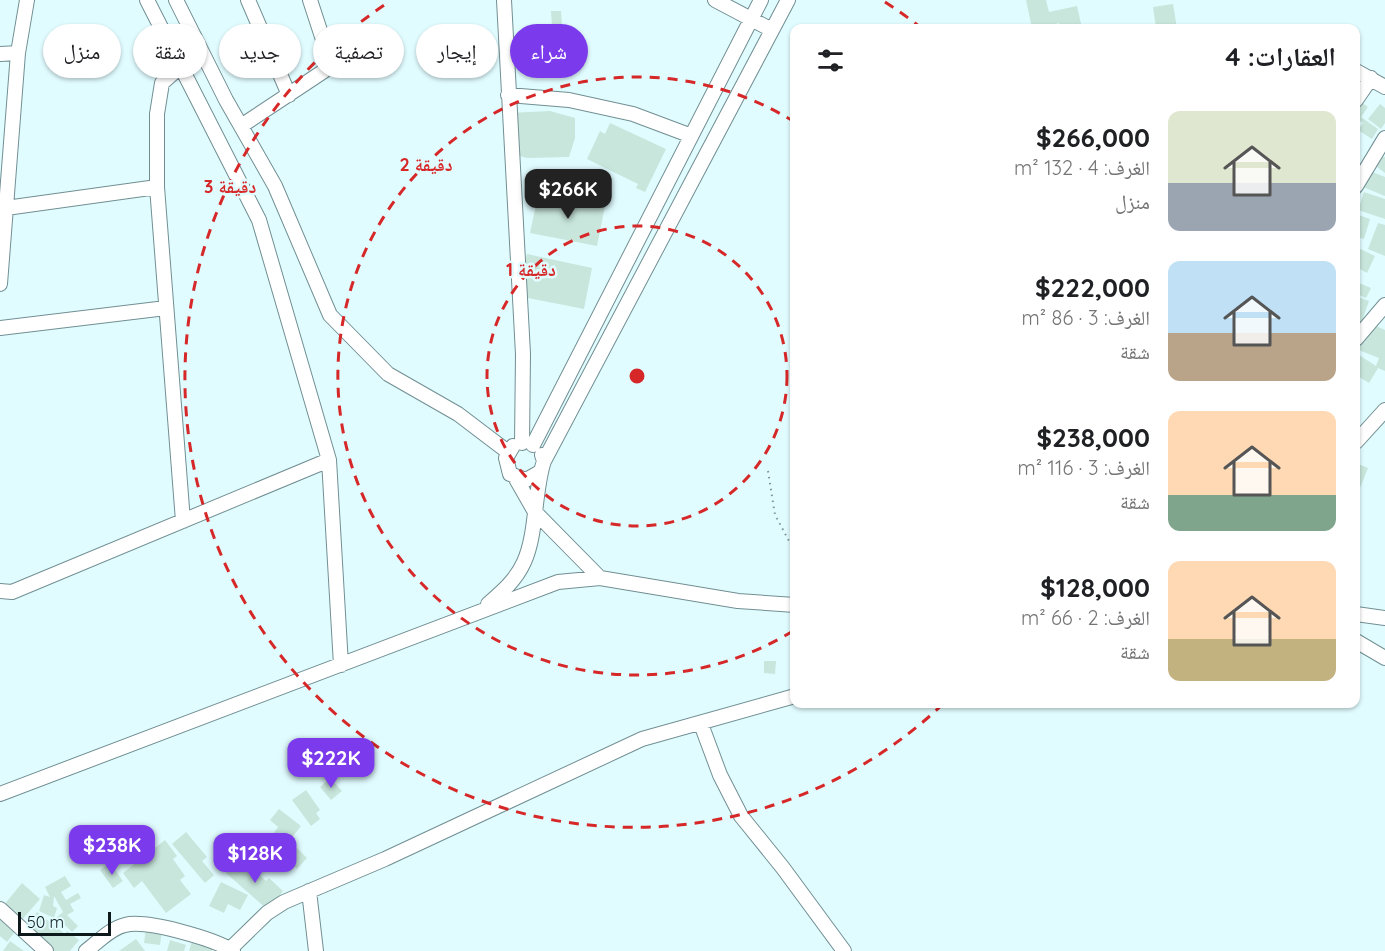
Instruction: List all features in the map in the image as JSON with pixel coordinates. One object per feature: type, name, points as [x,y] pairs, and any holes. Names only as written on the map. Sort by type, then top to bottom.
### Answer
[{"type":"street","points":[[0,284],[18,53],[27,0]]},
{"type":"street","points":[[147,0],[159,24]]},
{"type":"street","points":[[176,0],[241,126],[275,186],[330,315],[388,374],[459,414],[508,452]]},
{"type":"street","points":[[248,0],[289,95]]},
{"type":"street","points":[[241,126],[324,71],[328,55],[310,0]]},
{"type":"street","points":[[482,610],[511,583],[525,561],[542,466],[527,444],[504,0]]},
{"type":"street","points":[[715,0],[772,30]]},
{"type":"street","points":[[508,452],[527,444],[761,0]]},
{"type":"street","points":[[515,477],[531,479],[542,466],[788,0]]},
{"type":"street","points":[[0,54],[18,53]]},
{"type":"street","points":[[1360,73],[1385,87]]},
{"type":"street","points":[[168,78],[162,83],[157,114],[157,187],[183,521]]},
{"type":"street","points":[[186,78],[259,220],[329,460],[341,665]]},
{"type":"street","points":[[1360,94],[1371,78]]},
{"type":"street","points":[[508,95],[569,100],[633,114],[689,135]]},
{"type":"street","points":[[1360,179],[1385,138]]},
{"type":"street","points":[[6,208],[157,187]]},
{"type":"street","points":[[1360,334],[1385,305]]},
{"type":"street","points":[[0,328],[166,308]]},
{"type":"street","points":[[1360,438],[1385,410]]},
{"type":"street","points":[[508,452],[507,469],[515,477],[535,512],[600,578]]},
{"type":"street","points":[[0,591],[12,592],[329,460]]},
{"type":"street","points":[[0,794],[558,582],[600,578],[738,602],[790,605]]},
{"type":"street","points":[[1360,615],[1385,618]]},
{"type":"street","points":[[1360,643],[1385,658]]},
{"type":"street","points":[[87,951],[115,928],[137,923],[153,924],[230,950],[267,913],[284,902],[385,859],[642,739],[673,729],[701,724],[752,706],[790,697]]},
{"type":"street","points":[[701,724],[720,775],[741,816],[783,867],[844,951]]},
{"type":"street","points":[[309,891],[316,951]]},
{"type":"street","points":[[0,909],[46,951]]},
{"type":"path","points":[[768,471],[775,515],[790,543]]},
{"type":"building","points":[[1026,0],[1046,0],[1049,12],[1077,6],[1081,24],[1059,23],[1031,24]]},
{"type":"building","points":[[1173,4],[1176,24],[1155,24],[1153,7]]},
{"type":"building","points":[[551,11],[561,11],[562,24],[552,24]]},
{"type":"building","points":[[1360,101],[1368,107],[1361,117],[1378,129],[1372,139],[1360,131],[1363,123],[1360,121]]},
{"type":"building","points":[[1380,104],[1385,108],[1385,123],[1381,129],[1368,119]]},
{"type":"building","points":[[550,111],[575,118],[575,138],[569,157],[527,158],[508,153],[507,113]]},
{"type":"building","points":[[610,123],[666,149],[645,192],[636,188],[638,184],[587,159],[600,131],[605,134]]},
{"type":"building","points":[[1373,153],[1385,157],[1385,173],[1369,161]]},
{"type":"building","points":[[1365,169],[1385,177],[1385,196],[1363,187],[1360,195],[1360,183]]},
{"type":"building","points":[[1364,192],[1385,199],[1385,219],[1360,211]]},
{"type":"building","points":[[543,193],[605,206],[597,246],[530,233],[537,200],[541,201]]},
{"type":"building","points":[[1360,215],[1370,219],[1364,239],[1360,238]]},
{"type":"building","points":[[1378,223],[1385,225],[1385,256],[1368,249]]},
{"type":"building","points":[[1360,249],[1375,256],[1367,273],[1360,269]]},
{"type":"building","points":[[527,254],[592,268],[584,309],[518,296]]},
{"type":"building","points":[[1360,283],[1371,288],[1366,298],[1360,296]]},
{"type":"building","points":[[1360,298],[1369,301],[1360,327]]},
{"type":"building","points":[[1365,321],[1385,330],[1385,371],[1378,368],[1369,383],[1360,377],[1360,356],[1376,366],[1379,358],[1360,351],[1360,337]]},
{"type":"building","points":[[1360,465],[1368,468],[1360,488]]},
{"type":"building","points":[[764,661],[776,661],[775,674],[764,673]]},
{"type":"building","points":[[330,778],[342,791],[331,800],[320,787]]},
{"type":"building","points":[[306,790],[320,810],[316,813],[320,819],[311,826],[292,800]]},
{"type":"building","points":[[279,809],[301,826],[282,850],[269,840],[278,827],[270,820]]},
{"type":"building","points":[[186,832],[207,857],[202,861],[214,875],[205,883],[172,844]]},
{"type":"building","points":[[165,840],[177,856],[173,859],[185,876],[180,880],[191,894],[166,913],[142,881],[134,888],[123,873]]},
{"type":"building","points":[[297,848],[307,858],[297,869],[287,859]]},
{"type":"building","points":[[239,857],[266,881],[269,878],[283,891],[268,910],[226,873]]},
{"type":"building","points":[[110,863],[123,881],[113,888],[100,870]]},
{"type":"building","points":[[65,876],[71,886],[61,892],[66,900],[78,893],[81,898],[70,904],[74,911],[67,915],[78,926],[72,932],[57,917],[63,912],[54,896],[53,906],[57,908],[54,918],[39,911],[44,895],[50,897],[45,887]]},
{"type":"building","points":[[221,882],[248,895],[240,910],[228,904],[224,913],[209,906]]},
{"type":"building","points":[[22,883],[40,899],[20,922],[3,906]]},
{"type":"building","points":[[37,912],[65,934],[67,931],[79,940],[70,951],[54,951],[25,928]]},
{"type":"building","points":[[0,913],[18,928],[7,942],[0,936]]},
{"type":"building","points":[[146,928],[162,930],[160,945],[144,943]]},
{"type":"building","points":[[136,939],[145,951],[119,951]]},
{"type":"building","points":[[170,940],[186,945],[184,951],[167,951]]},
{"type":"building","points":[[10,941],[24,951],[3,951]]},
{"type":"building","points":[[192,941],[213,947],[212,951],[189,951]]}]
